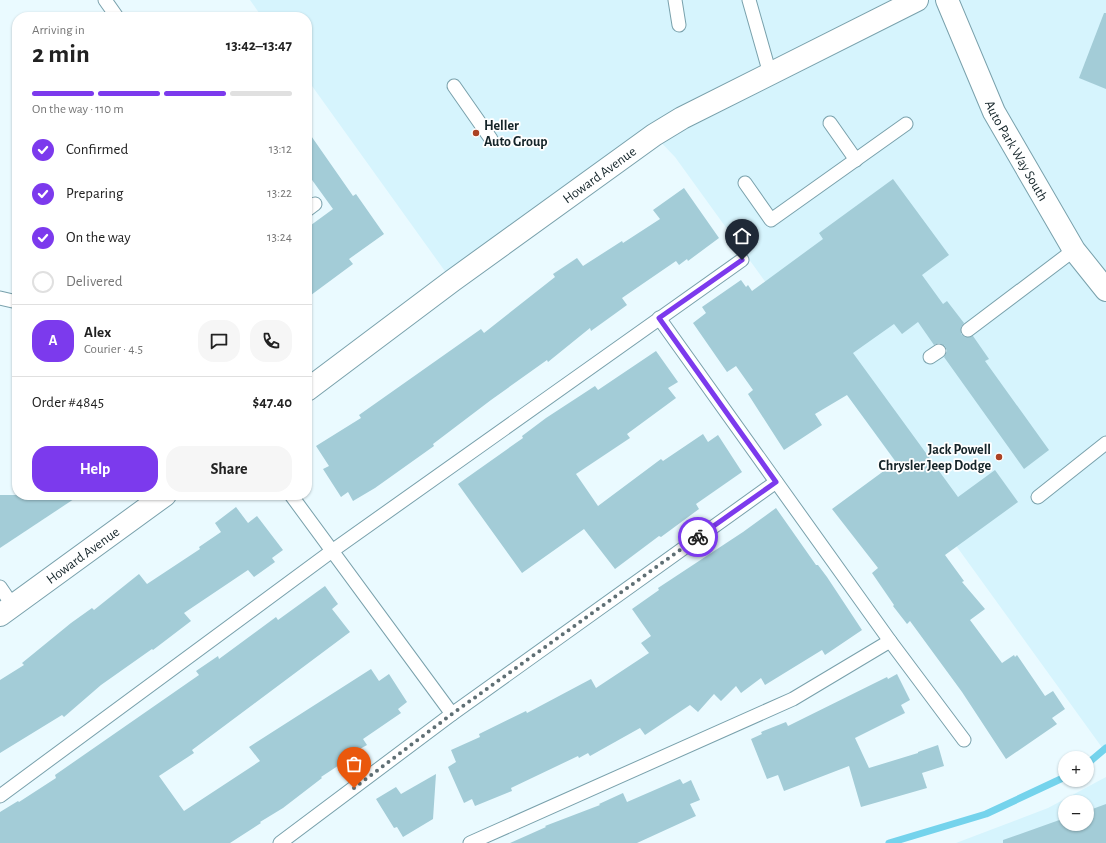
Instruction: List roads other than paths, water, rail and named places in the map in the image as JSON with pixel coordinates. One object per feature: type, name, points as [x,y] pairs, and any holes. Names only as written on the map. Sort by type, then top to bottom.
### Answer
[{"type":"street","name":"Howard Avenue","points":[[312,386],[452,281],[654,135],[682,118],[917,0]]},
{"type":"street","name":"Auto Park Way South","points":[[947,0],[994,112],[1074,250],[1106,290]]},
{"type":"street","name":"Howard Avenue","points":[[6,611],[158,500]]},
{"type":"lane","points":[[105,0],[113,12]]},
{"type":"lane","points":[[675,0],[679,25]]},
{"type":"lane","points":[[749,0],[770,74]]},
{"type":"lane","points":[[454,86],[491,139]]},
{"type":"lane","points":[[830,123],[856,160]]},
{"type":"lane","points":[[745,183],[771,220],[906,124]]},
{"type":"lane","points":[[968,330],[1074,250]]},
{"type":"lane","points":[[0,796],[332,550],[742,260]]},
{"type":"lane","points":[[0,298],[12,301]]},
{"type":"lane","points":[[659,318],[890,641],[964,740]]},
{"type":"lane","points":[[1038,497],[1106,444]]},
{"type":"lane","points":[[280,843],[452,714],[776,482]]},
{"type":"lane","points":[[295,500],[452,714]]},
{"type":"lane","points":[[0,587],[6,611]]},
{"type":"lane","points":[[470,843],[793,699],[890,641]]},
{"type":"waterway","points":[[1094,758],[1106,748]]},
{"type":"waterway","points":[[889,843],[986,814],[1058,780]]},
{"type":"place","name":"Heller Auto Group","points":[[476,133]]},
{"type":"place","name":"Jack Powell Chrysler Jeep Dodge","points":[[999,457]]}]
